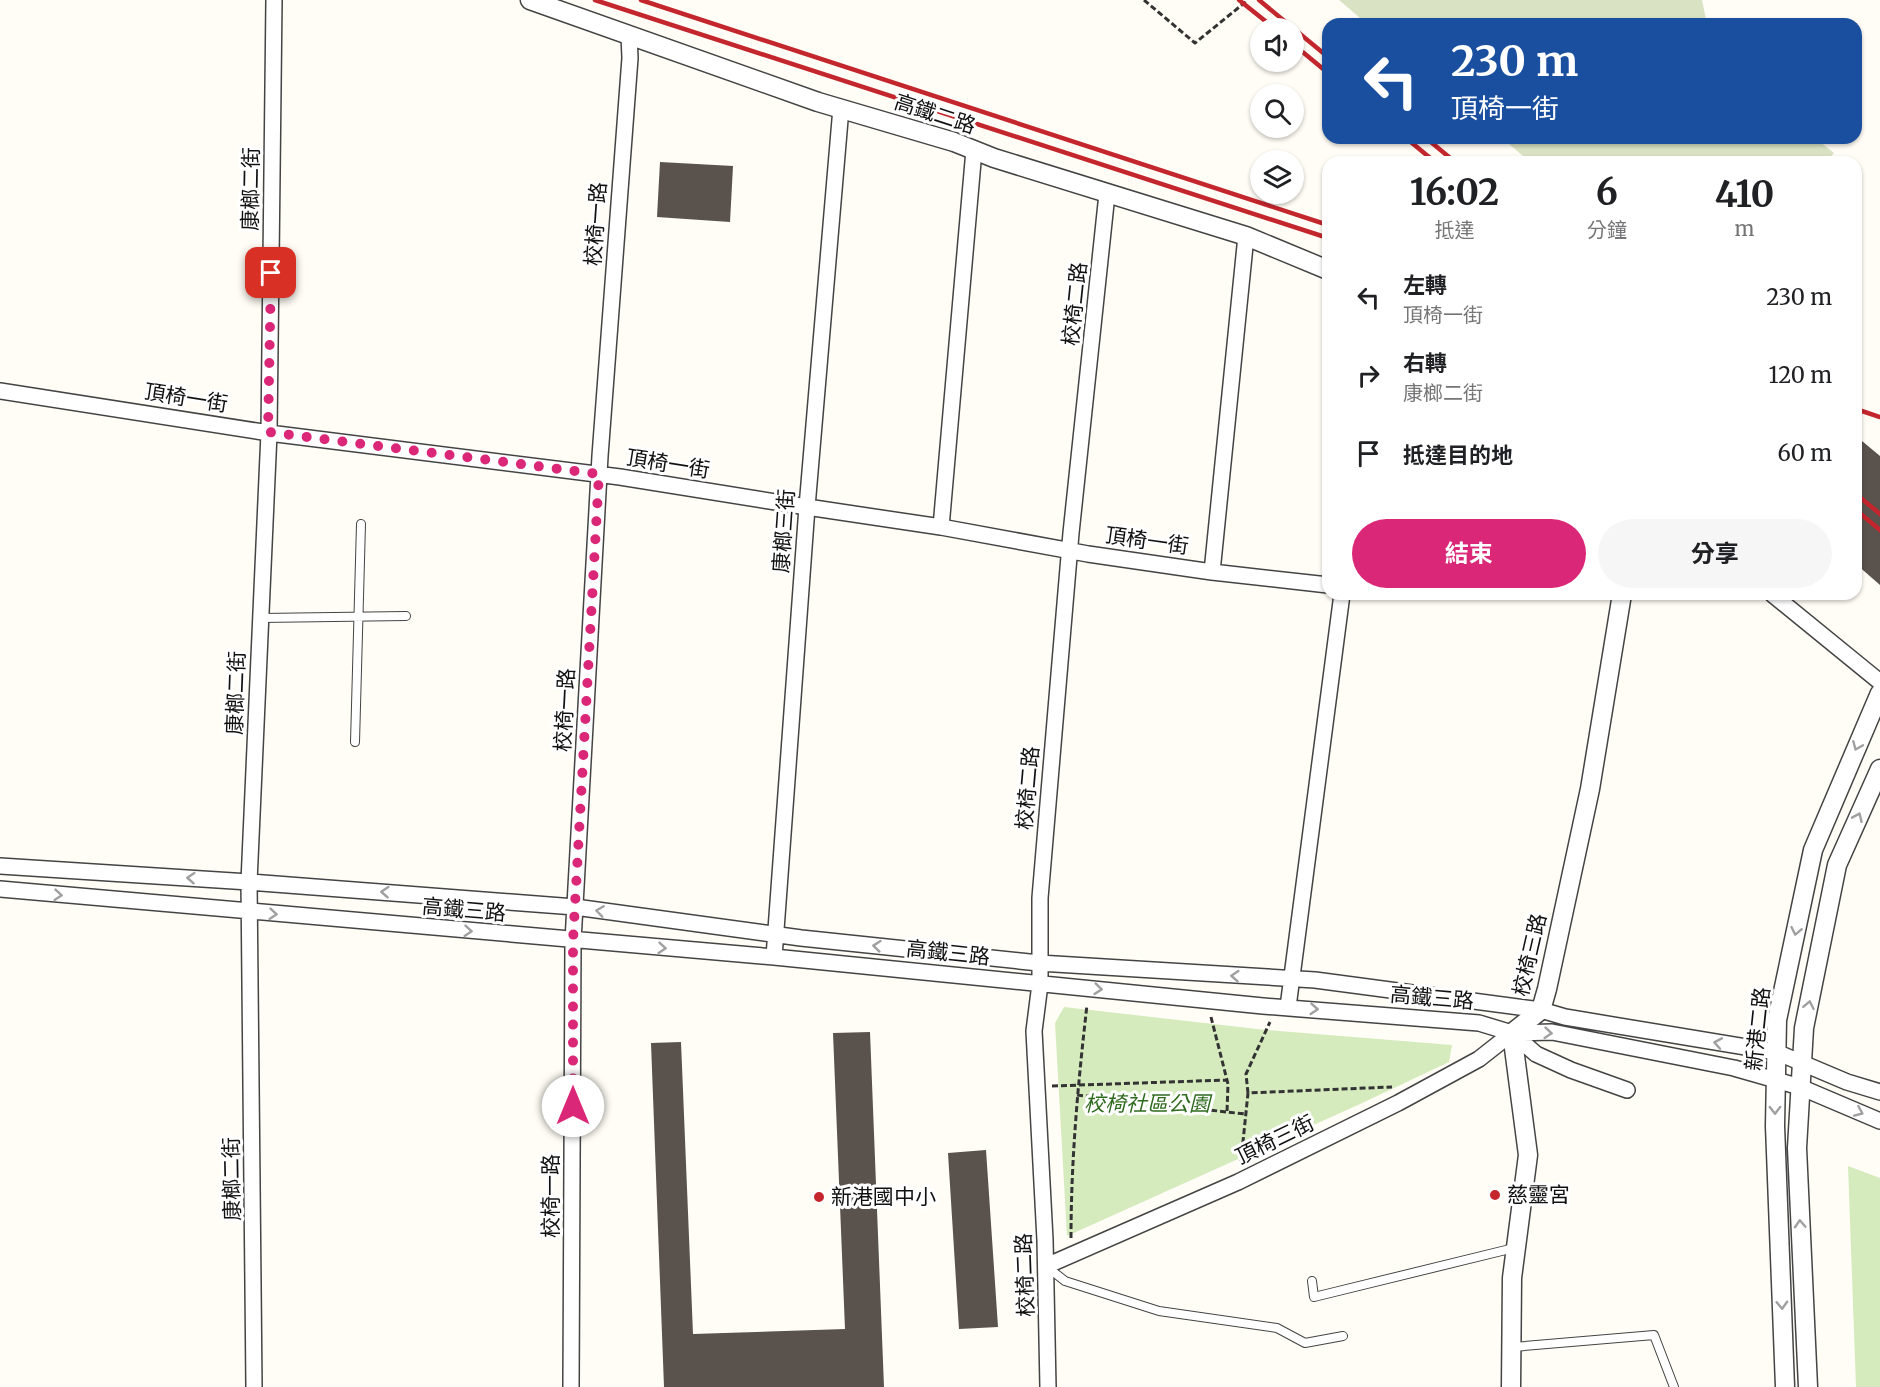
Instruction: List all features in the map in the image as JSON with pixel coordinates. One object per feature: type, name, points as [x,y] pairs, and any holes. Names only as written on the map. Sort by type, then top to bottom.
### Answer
[{"type":"street","name":"康榔二街","points":[[255,1387],[249,882],[268,432],[274,0]]},
{"type":"street","name":"高鐵二路","points":[[530,0],[841,108],[1107,194],[1246,236],[1322,268]]},
{"type":"street","name":"校椅一路","points":[[571,1387],[573,941],[599,474],[630,58],[629,36]]},
{"type":"street","name":"康榔三街","points":[[774,957],[807,507],[841,108]]},
{"type":"street","points":[[941,527],[974,150]]},
{"type":"street","name":"校椅二路","points":[[1048,1387],[1046,1266],[1034,1030],[1040,984],[1040,898],[1069,549],[1107,194]]},
{"type":"street","points":[[1212,572],[1246,236]]},
{"type":"street","name":"頂椅一街","points":[[0,391],[268,432],[599,474],[1212,572],[1322,584]]},
{"type":"street","points":[[1288,1007],[1341,600]]},
{"type":"street","name":"校椅三路","points":[[1512,1033],[1541,1010],[1590,789],[1621,600]]},
{"type":"street","points":[[1779,600],[1880,682]]},
{"type":"street","name":"新港二路","points":[[1785,1387],[1774,1079],[1777,1020],[1813,850],[1880,693]]},
{"type":"street","points":[[1808,1387],[1797,1148],[1804,1028],[1837,865],[1880,769]]},
{"type":"street","name":"高鐵三路","points":[[0,866],[575,907],[801,938],[1040,963],[1293,979],[1541,1010],[1565,1017],[1776,1052],[1847,1082],[1880,1092]]},
{"type":"street","name":"高鐵三路","points":[[0,889],[774,957],[1040,984],[1479,1023],[1512,1033],[1552,1032],[1734,1068],[1800,1086],[1880,1121]]},
{"type":"street","points":[[1512,1033],[1536,1054],[1571,1070],[1627,1090]]},
{"type":"street","points":[[1511,1387],[1512,1278],[1528,1155],[1512,1033]]},
{"type":"street","name":"頂椅三街","points":[[1046,1266],[1238,1182],[1398,1103],[1479,1059],[1512,1033]]},
{"type":"lane","points":[[355,742],[361,524]]},
{"type":"lane","points":[[261,618],[360,618],[406,615]]},
{"type":"lane","points":[[1312,1281],[1314,1297],[1516,1248]]},
{"type":"lane","points":[[1046,1266],[1065,1281],[1159,1311],[1277,1328],[1305,1343],[1342,1336]]},
{"type":"lane","points":[[1511,1347],[1654,1335],[1674,1387]]},
{"type":"path","points":[[1144,0],[1195,44],[1248,0]]},
{"type":"path","points":[[1071,1240],[1071,1195],[1077,1095],[1087,1004]]},
{"type":"path","points":[[1211,1015],[1227,1080],[1227,1112]]},
{"type":"path","points":[[1241,1167],[1248,1093],[1246,1074],[1271,1021]]},
{"type":"path","points":[[1052,1086],[1227,1080]]},
{"type":"path","points":[[1248,1093],[1394,1086]]},
{"type":"path","points":[[1077,1095],[1245,1114]]},
{"type":"green space","points":[[1339,0],[1702,0],[1706,18],[1360,18]]},
{"type":"green space","points":[[1509,144],[1823,144],[1834,153],[1831,156],[1523,156]]},
{"type":"green space","name":"校椅社區公園","points":[[1064,1007],[1266,1030],[1452,1045],[1449,1062],[1067,1236],[1055,1023]]},
{"type":"green space","points":[[1848,1166],[1880,1178],[1880,1387],[1856,1387]]},
{"type":"building","points":[[660,162],[733,166],[730,222],[657,217]]},
{"type":"building","points":[[1862,441],[1880,456],[1880,585],[1862,569]]},
{"type":"building","points":[[870,1032],[884,1387],[664,1387],[651,1043],[681,1042],[693,1334],[845,1329],[833,1033]]},
{"type":"building","points":[[986,1150],[998,1327],[959,1329],[948,1153]]},
{"type":"railway","points":[[595,0],[1322,236]]},
{"type":"railway","points":[[641,0],[1322,223]]},
{"type":"railway","points":[[1239,0],[1262,18]]},
{"type":"railway","points":[[1259,0],[1322,52]]},
{"type":"railway","points":[[1304,53],[1322,68]]},
{"type":"railway","points":[[1413,144],[1428,156]]},
{"type":"railway","points":[[1433,144],[1448,156]]},
{"type":"railway","points":[[1862,411],[1880,417]]},
{"type":"railway","points":[[1862,499],[1880,514]]},
{"type":"railway","points":[[1862,515],[1880,530]]},
{"type":"place","name":"慈靈宮","points":[[1495,1195]]},
{"type":"place","name":"新港國中小","points":[[819,1197]]},
{"type":"route","points":[[271,273],[268,432],[599,474],[573,941],[573,1106]]}]
